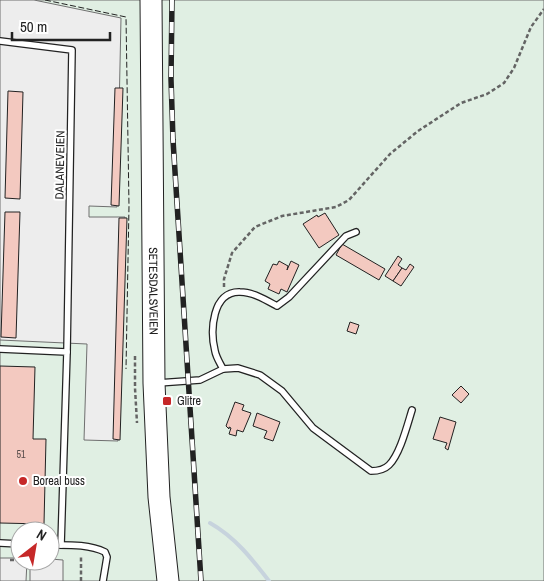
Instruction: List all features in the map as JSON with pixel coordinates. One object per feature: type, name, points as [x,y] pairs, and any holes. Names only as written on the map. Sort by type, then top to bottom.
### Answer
[{"type":"highway","name":"SETESDALSVEIEN","points":[[151,0],[154,383],[159,497],[168,581]]},
{"type":"lane","name":"DALANEVEIEN","points":[[0,41],[72,50],[67,352],[61,545]]},
{"type":"lane","points":[[223,369],[215,353],[212,329],[216,312],[225,296],[234,292],[247,292],[276,306],[290,297],[346,236],[356,232]]},
{"type":"lane","points":[[0,349],[67,352]]},
{"type":"lane","points":[[154,383],[200,380],[223,369],[238,368],[260,375],[282,392],[313,428],[371,471],[380,471],[389,466],[395,457],[412,410]]},
{"type":"lane","points":[[61,545],[98,548],[105,552],[107,557],[103,581]]},
{"type":"path","points":[[225,296],[224,279],[232,253],[255,227],[282,216],[336,207],[349,200],[390,154],[418,131],[461,103],[487,94],[504,83],[514,68],[531,27],[544,9]]},
{"type":"path","points":[[81,581],[82,546]]},
{"type":"green space","points":[[0,0],[544,0],[544,581],[0,581]]},
{"type":"shaded area","points":[[0,0],[34,0],[121,18],[117,207],[89,206],[89,217],[125,217],[118,441],[84,440],[87,344],[0,340]]},
{"type":"shaded area","points":[[0,558],[10,558],[10,571],[26,571],[26,581],[0,581]]},
{"type":"shaded area","points":[[60,560],[63,560],[63,581],[30,581],[30,571],[60,571]]},
{"type":"building","points":[[115,88],[123,88],[119,206],[111,205]]},
{"type":"building","points":[[8,91],[23,92],[20,199],[5,198]]},
{"type":"building","points":[[5,212],[20,212],[16,338],[1,337]]},
{"type":"building","points":[[325,213],[339,235],[319,248],[303,224],[317,215],[318,217]]},
{"type":"building","points":[[119,218],[127,218],[120,440],[113,439]]},
{"type":"building","points":[[342,244],[385,269],[379,280],[336,255]]},
{"type":"building","points":[[398,256],[402,259],[398,265],[402,268],[393,281],[385,276]]},
{"type":"building","points":[[279,261],[288,266],[287,270],[291,261],[299,265],[287,292],[281,289],[279,294],[268,289],[270,284],[265,281],[273,264],[277,265]]},
{"type":"building","points":[[410,264],[414,267],[401,286],[393,281],[402,268],[406,270]]},
{"type":"building","points":[[350,322],[359,325],[356,334],[347,331]]},
{"type":"building","name":"Boreal buss","points":[[0,366],[35,367],[33,439],[46,439],[44,521],[10,521],[10,523],[0,523]]},
{"type":"building","points":[[461,386],[469,394],[461,403],[452,395]]},
{"type":"building","points":[[235,402],[244,405],[242,410],[251,413],[243,432],[237,430],[236,436],[229,434],[231,428],[229,427],[229,429],[226,426]]},
{"type":"building","points":[[257,413],[280,422],[273,441],[264,438],[267,431],[253,426]]},
{"type":"building","points":[[440,417],[456,422],[448,450],[445,448],[447,443],[433,439]]},
{"type":"waterway","points":[[210,523],[235,542],[269,581]]},
{"type":"railway","points":[[172,0],[171,79],[173,140],[201,581]]},
{"type":"fence","points":[[45,0],[126,17],[129,206],[126,369]]},
{"type":"place","name":"Glitre","points":[[167,401]]},
{"type":"place","name":"Boreal buss","points":[[23,481]]}]
